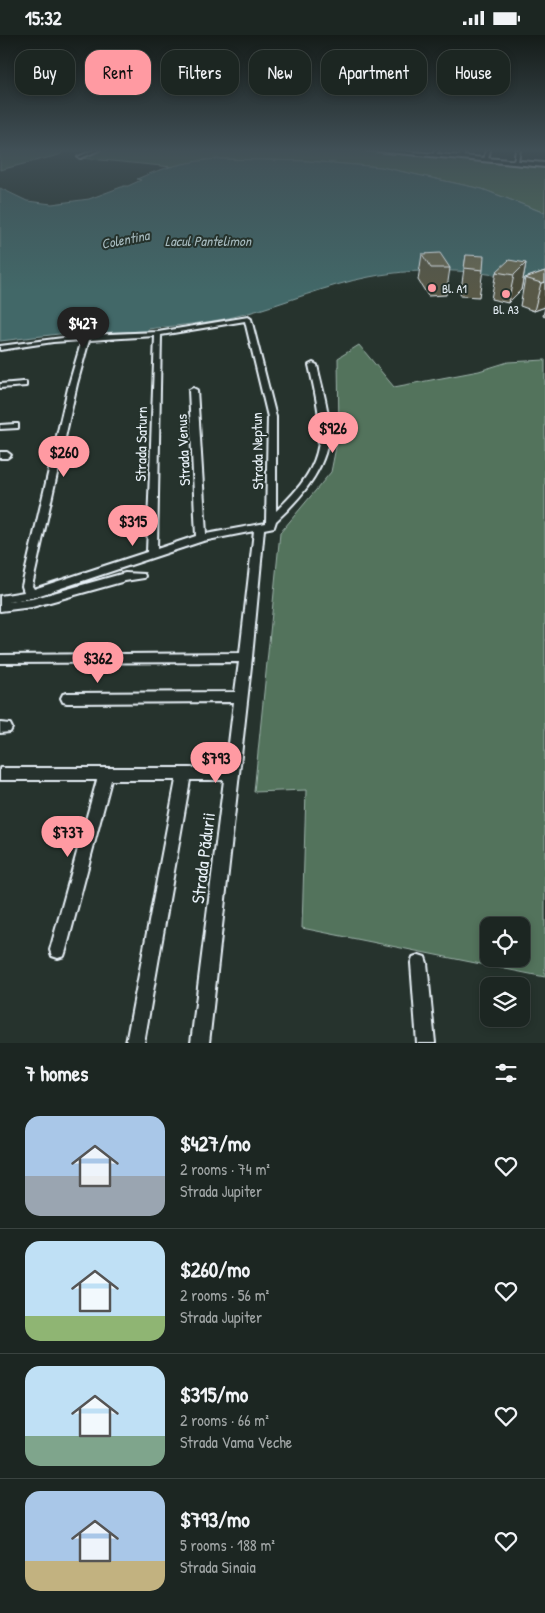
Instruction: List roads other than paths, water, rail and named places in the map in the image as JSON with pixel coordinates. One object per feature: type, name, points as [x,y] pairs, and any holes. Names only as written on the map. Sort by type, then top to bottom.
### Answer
[{"type":"street","name":"Strada Neptun","points":[[158,333],[248,319],[272,417],[267,524]]},
{"type":"street","points":[[0,358],[2,349],[40,341],[158,333]]},
{"type":"street","name":"Strada Saturn","points":[[152,554],[158,333]]},
{"type":"street","points":[[30,594],[27,586],[86,337]]},
{"type":"street","points":[[0,600],[30,594],[202,537],[267,524],[309,479],[323,447],[325,424],[313,365]]},
{"type":"street","points":[[0,386],[23,384]]},
{"type":"street","name":"Strada Venus","points":[[194,390],[202,537]]},
{"type":"street","points":[[0,427],[15,426]]},
{"type":"street","name":"Strada Pădurii","points":[[200,1043],[246,657],[267,524]]},
{"type":"street","points":[[0,607],[32,603],[125,577],[140,576]]},
{"type":"street","points":[[0,659],[246,657]]},
{"type":"street","points":[[67,698],[241,697]]},
{"type":"street","points":[[0,774],[232,774]]},
{"type":"street","points":[[58,949],[106,774]]},
{"type":"street","points":[[135,1043],[184,774]]},
{"type":"street","points":[[419,963],[426,1043]]},
{"type":"water","name":"Lacul Pantelimon","points":[[0,197],[19,197],[27,201],[52,204],[94,197],[503,197],[545,213],[545,287],[503,276],[480,273],[413,271],[369,277],[221,320],[148,329],[147,331],[59,334],[0,341]]},
{"type":"place","name":"Bl. A1","points":[[432,288]]},
{"type":"place","name":"Bl. A3","points":[[506,294]]},
{"type":"water label","name":"Colentina","points":[[125,239]]}]
